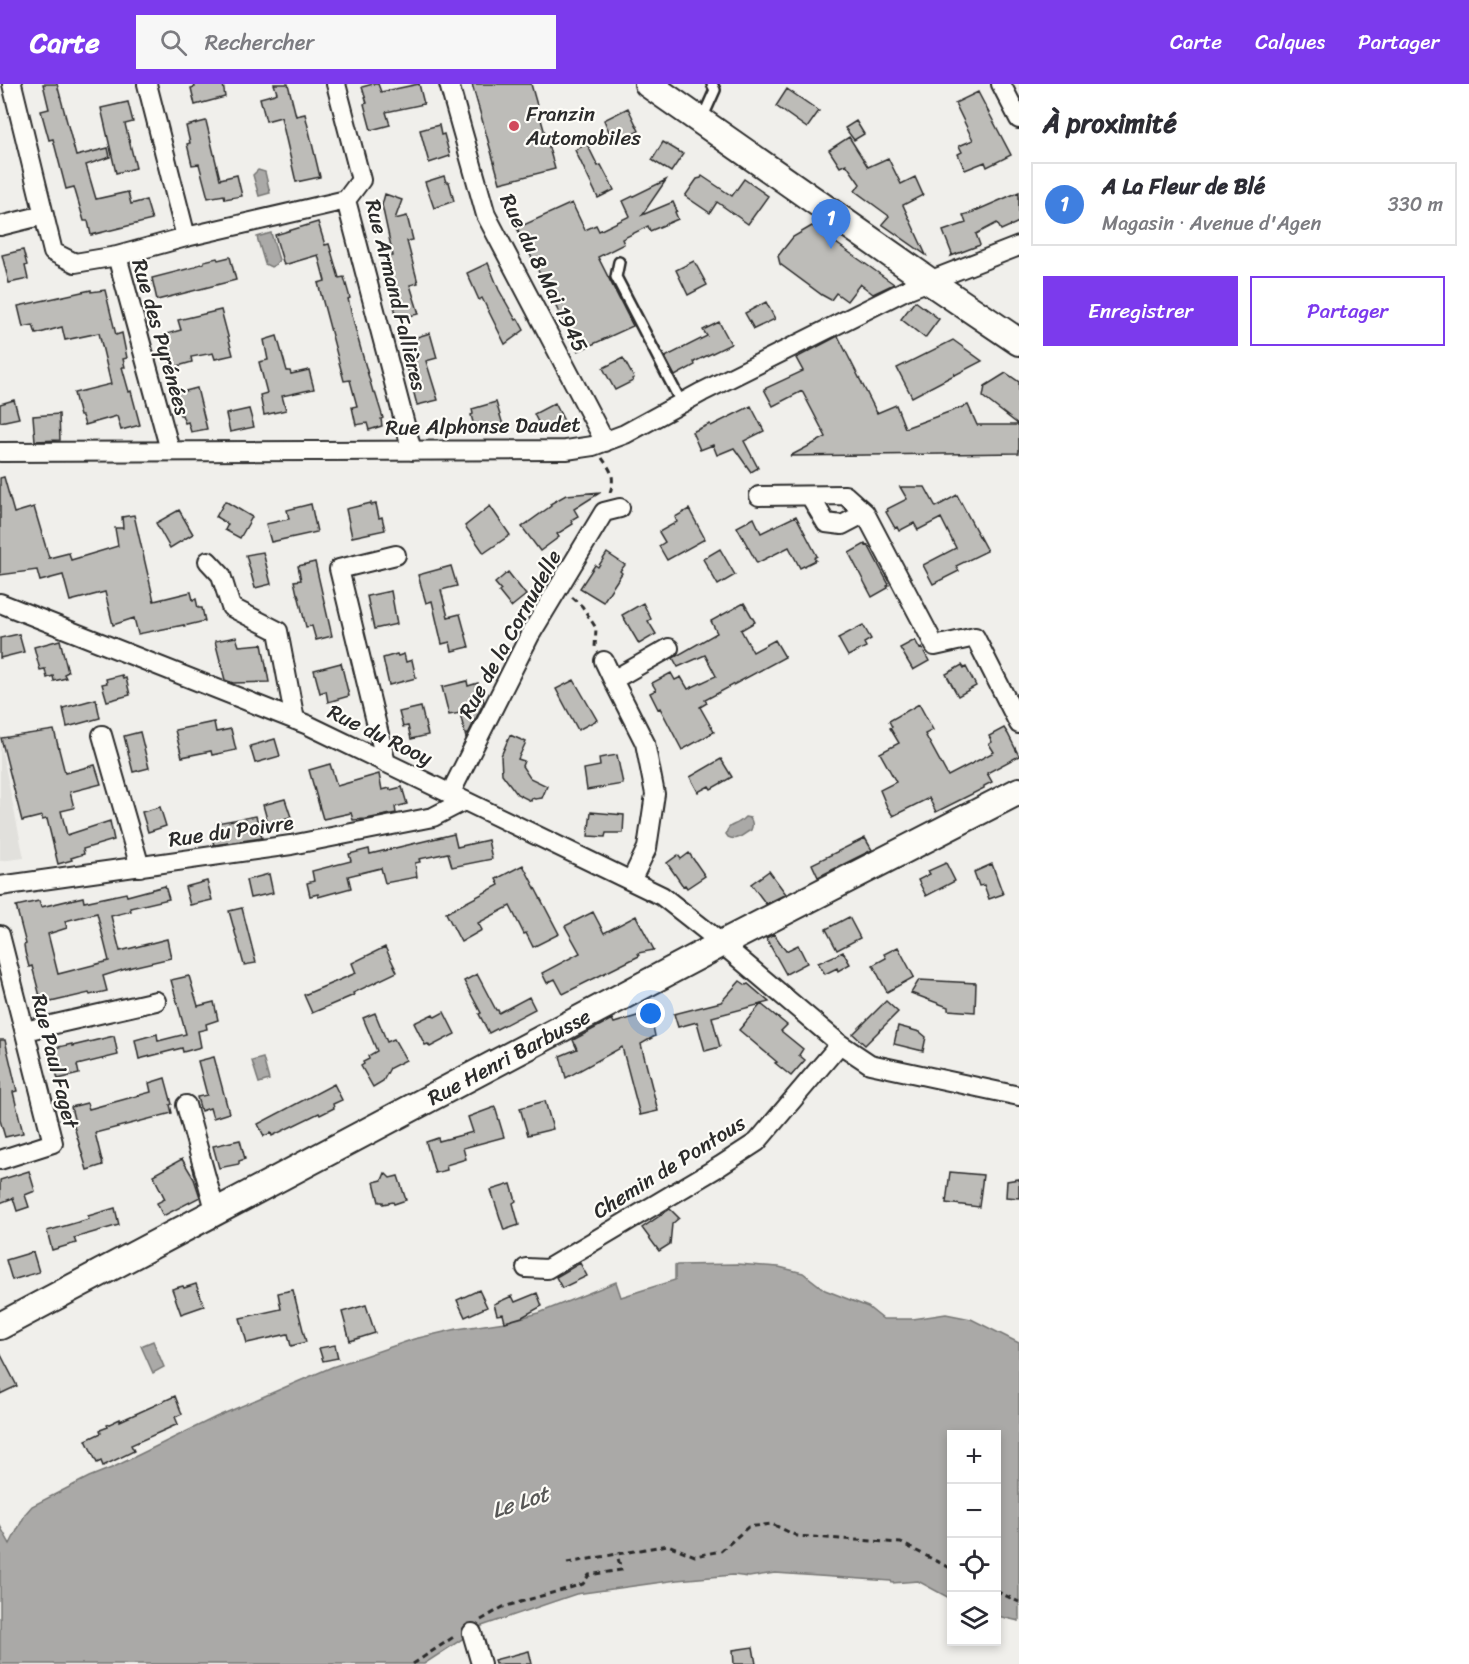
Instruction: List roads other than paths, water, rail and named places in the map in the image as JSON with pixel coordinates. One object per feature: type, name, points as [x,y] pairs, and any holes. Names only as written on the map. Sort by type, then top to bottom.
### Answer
[{"type":"main road","points":[[648,84],[1019,342]]},
{"type":"main road","name":"Rue Henri Barbusse","points":[[0,1326],[721,944],[1019,791]]},
{"type":"street","name":"Rue des Pyrénées","points":[[12,84],[53,252],[75,263],[117,256],[170,450]]},
{"type":"street","points":[[147,84],[186,237]]},
{"type":"street","name":"Rue Armand Fallières","points":[[336,84],[361,180],[346,200],[412,451]]},
{"type":"street","name":"Rue du 8 Mai 1945","points":[[448,84],[486,215],[599,444]]},
{"type":"street","points":[[1001,84],[1019,119]]},
{"type":"street","points":[[117,256],[186,237],[346,200]]},
{"type":"street","points":[[0,226],[44,215]]},
{"type":"street","name":"Rue Alphonse Daudet","points":[[0,452],[566,450],[599,444],[625,434],[906,290],[1019,246]]},
{"type":"street","points":[[759,496],[845,495],[865,513],[935,646],[975,638],[1019,724]]},
{"type":"street","points":[[810,496],[826,523],[842,525],[865,513]]},
{"type":"street","name":"Rue de la Cornudelle","points":[[457,798],[530,635],[557,590],[612,510]]},
{"type":"street","points":[[386,763],[339,569],[396,555]]},
{"type":"street","points":[[208,561],[220,576],[231,607],[278,631],[295,720]]},
{"type":"street","name":"Rue du Rooy","points":[[0,603],[295,720],[662,896],[840,1044],[870,1064],[1019,1096]]},
{"type":"street","points":[[613,680],[669,648]]},
{"type":"street","points":[[604,661],[645,743],[655,794],[647,848],[631,881]]},
{"type":"street","points":[[102,735],[140,867]]},
{"type":"street","name":"Rue du Poivre","points":[[0,886],[291,845],[433,817],[457,798]]},
{"type":"street","name":"Rue Paul Faget","points":[[0,935],[53,1143],[0,1160]]},
{"type":"street","points":[[25,1031],[156,1000]]},
{"type":"street","name":"Chemin de Pontous","points":[[526,1268],[547,1269],[757,1142],[840,1044]]},
{"type":"street","points":[[186,1105],[216,1213]]},
{"type":"street","points":[[471,1629],[482,1664]]},
{"type":"lane","points":[[702,122],[715,90],[712,84]]},
{"type":"lane","points":[[619,262],[616,277],[682,404]]},
{"type":"water","points":[[258,170],[265,172],[270,193],[259,196],[253,175]]},
{"type":"water","points":[[271,233],[279,260],[271,267],[265,264],[257,237]]},
{"type":"water","points":[[745,817],[752,821],[751,830],[738,838],[728,837],[726,834],[728,829]]},
{"type":"water","points":[[263,1058],[269,1080],[259,1083],[252,1061]]},
{"type":"water","name":"Le Lot","points":[[737,1264],[779,1267],[803,1273],[825,1290],[868,1307],[883,1319],[913,1319],[946,1314],[971,1319],[1019,1343],[1019,1621],[1001,1617],[1001,1430],[947,1430],[947,1597],[918,1581],[892,1583],[891,1581],[775,1573],[749,1577],[733,1575],[576,1594],[476,1628],[424,1664],[0,1664],[0,1526],[10,1544],[32,1506],[216,1417],[332,1367],[414,1339],[457,1329],[505,1322],[539,1313],[616,1282],[621,1297],[675,1280],[675,1266]]},
{"type":"water","points":[[153,1341],[164,1367],[153,1373],[141,1346]]},
{"type":"place","name":"Franzin Automobiles","points":[[514,126]]},
{"type":"place","name":"A La Fleur de Blé","points":[[831,249]]}]
